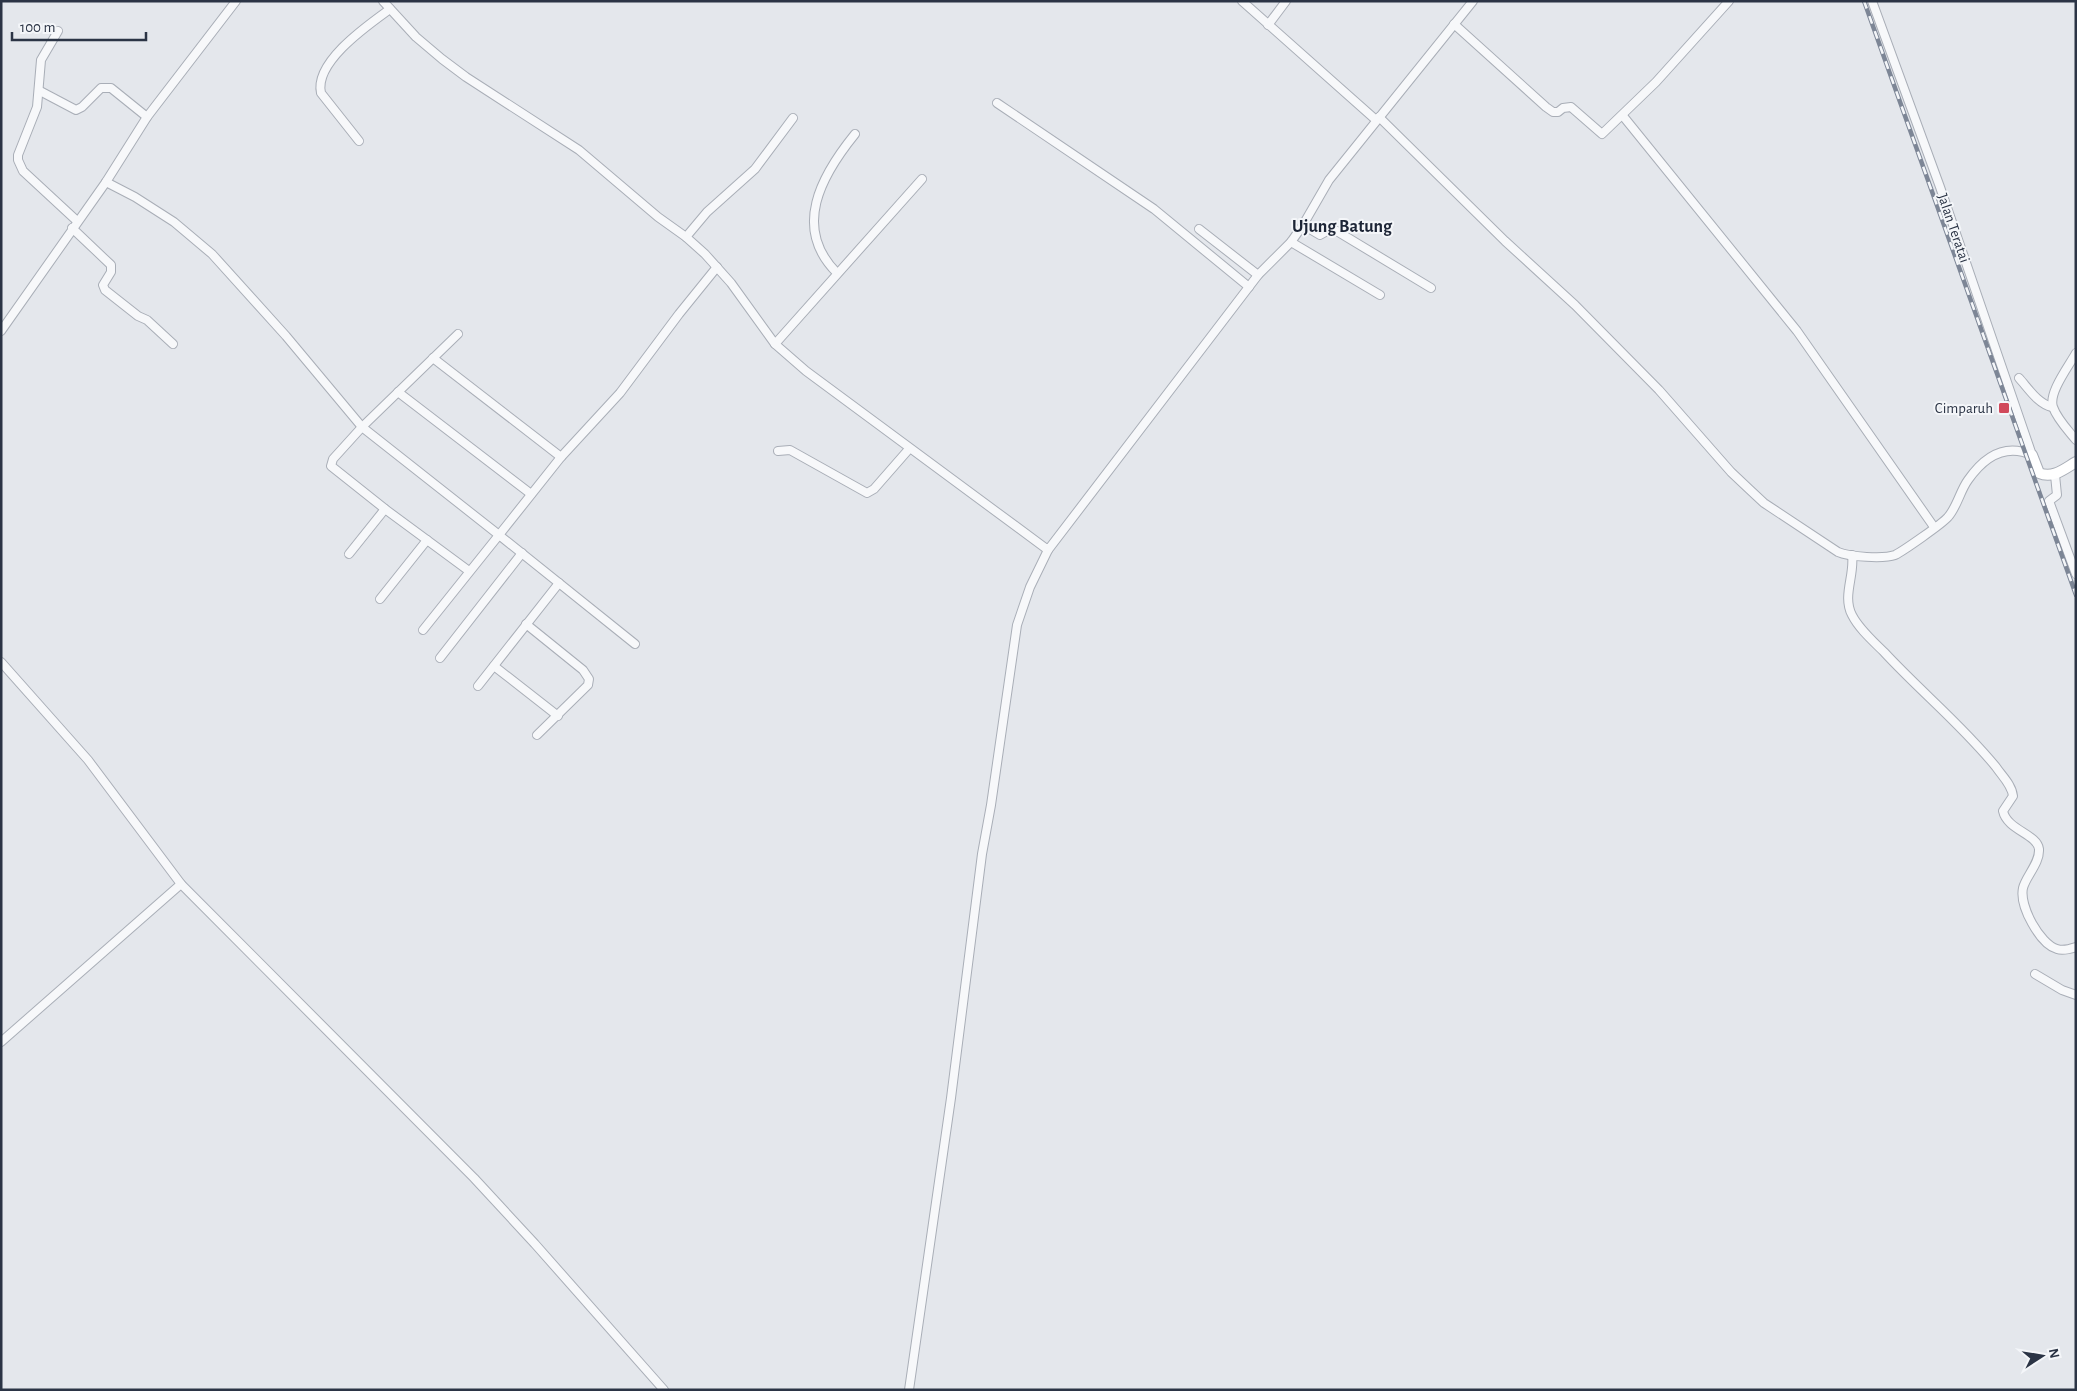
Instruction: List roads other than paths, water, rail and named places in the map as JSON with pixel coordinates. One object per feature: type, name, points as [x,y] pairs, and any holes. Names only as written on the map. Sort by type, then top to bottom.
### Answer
[{"type":"street","points":[[1,330],[106,182],[147,117],[236,1]]},
{"type":"street","points":[[383,1],[416,37],[466,77],[579,150],[658,217],[686,237],[717,267],[743,298],[775,344],[812,377],[909,450],[1048,550]]},
{"type":"street","points":[[1242,1],[1377,119],[1575,305],[1659,390],[1748,489],[1764,503],[1838,552],[1852,555],[1893,555],[1948,517],[1968,480],[1984,461],[1998,452],[2019,450],[2032,455],[2039,473],[2055,477],[2076,462]]},
{"type":"street","points":[[1268,25],[1286,1]]},
{"type":"street","points":[[909,1390],[951,1098],[982,854],[1002,734],[1010,668],[1017,625],[1030,587],[1048,550],[1258,275],[1291,242],[1303,226],[1329,180],[1473,1]]},
{"type":"street","points":[[1454,24],[1531,95],[1553,112],[1571,107],[1602,134],[1623,116],[1729,1]]},
{"type":"street","name":"Jalan Teratai","points":[[1872,1],[1940,188],[2032,455]]},
{"type":"street","points":[[359,141],[321,93],[321,84],[330,64],[339,51],[366,27],[390,10]]},
{"type":"street","points":[[58,30],[41,60],[39,72],[40,91],[37,107],[19,149],[18,160],[24,171],[111,265],[110,272],[103,285],[105,290],[138,316],[147,320],[173,344]]},
{"type":"street","points":[[40,91],[76,110],[82,107],[101,88],[111,88],[147,117]]},
{"type":"street","points":[[997,104],[1154,209],[1249,287]]},
{"type":"street","points":[[1623,116],[1796,331],[1934,527]]},
{"type":"street","points":[[686,237],[707,212],[755,169],[793,118]]},
{"type":"street","points":[[837,273],[822,255],[817,243],[814,213],[818,195],[830,167],[855,134]]},
{"type":"street","points":[[775,344],[922,179]]},
{"type":"street","points":[[106,182],[174,222],[212,254],[286,336],[362,427],[635,644]]},
{"type":"street","points":[[1303,226],[1320,235],[1332,229],[1338,231],[1431,288]]},
{"type":"street","points":[[1199,229],[1258,275]]},
{"type":"street","points":[[1291,242],[1380,295]]},
{"type":"street","points":[[423,630],[561,457],[620,393],[717,267]]},
{"type":"street","points":[[458,334],[362,427],[333,459],[331,466],[385,509],[469,571]]},
{"type":"street","points":[[2076,353],[2057,386],[2052,406],[2061,422],[2076,440]]},
{"type":"street","points":[[433,358],[561,457]]},
{"type":"street","points":[[2019,378],[2046,406],[2052,406]]},
{"type":"street","points":[[398,392],[531,494]]},
{"type":"street","points":[[778,451],[790,450],[867,493],[874,490],[909,450]]},
{"type":"street","points":[[2055,477],[2057,495],[2049,500],[2076,574]]},
{"type":"street","points":[[349,554],[385,509]]},
{"type":"street","points":[[380,599],[427,540]]},
{"type":"street","points":[[440,658],[522,553]]},
{"type":"street","points":[[1852,555],[1853,565],[1848,599],[1852,615],[1901,670],[1979,746],[2008,784],[2013,796],[2003,811],[2004,815],[2016,829],[2032,839],[2039,849],[2038,857],[2023,888],[2024,906],[2042,939],[2050,946],[2058,950],[2076,947]]},
{"type":"street","points":[[478,686],[559,582]]},
{"type":"street","points":[[526,624],[588,677],[588,685],[558,716],[537,734]]},
{"type":"street","points":[[1,662],[88,760],[180,884],[474,1178],[548,1258],[664,1390]]},
{"type":"street","points":[[494,666],[558,716]]},
{"type":"street","points":[[1,1042],[180,884]]},
{"type":"street","points":[[2035,974],[2062,990],[2076,995]]},
{"type":"railway","points":[[1864,1],[2076,595]]},
{"type":"place","name":"Cimparuh","points":[[2004,408]]},
{"type":"district","name":"Ujung Batung","points":[[1342,226]]}]
